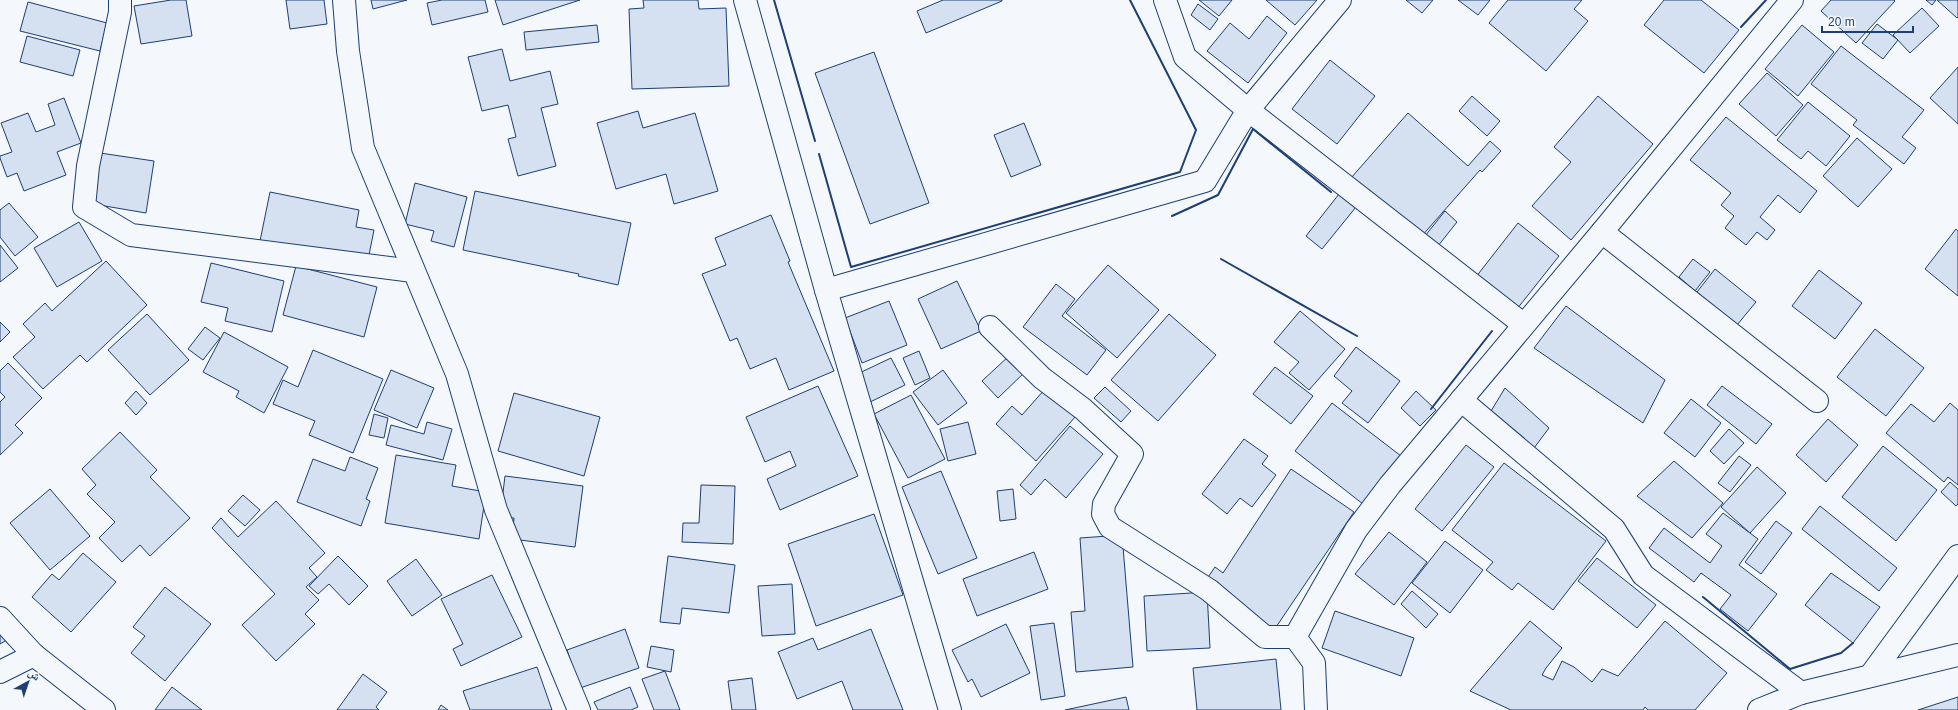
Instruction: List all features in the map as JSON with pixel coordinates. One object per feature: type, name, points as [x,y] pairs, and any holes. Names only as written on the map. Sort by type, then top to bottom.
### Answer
[{"type":"street","points":[[120,0],[120,12],[88,166],[84,207],[130,235],[413,271]]},
{"type":"street","points":[[344,0],[348,51],[363,148],[413,271],[458,374],[496,510],[579,710]]},
{"type":"street","points":[[745,0],[826,290],[950,710]]},
{"type":"street","points":[[1165,0],[1185,57],[1248,110],[1523,324]]},
{"type":"street","points":[[826,290],[1205,181],[1248,110],[1340,0]]},
{"type":"street","points":[[1295,637],[1356,530],[1390,485],[1523,324],[1602,232],[1792,0]]},
{"type":"street","points":[[1602,232],[1817,401]]},
{"type":"street","points":[[990,327],[1042,378],[1083,409],[1132,454],[1104,504],[1103,514],[1110,527],[1209,590],[1265,637],[1295,637]]},
{"type":"street","points":[[1461,400],[1614,529],[1643,575],[1801,692]]},
{"type":"street","points":[[1870,676],[1958,556]]},
{"type":"street","points":[[0,618],[34,655],[104,710]]},
{"type":"street","points":[[1295,637],[1314,663],[1316,710]]},
{"type":"street","points":[[0,672],[34,655]]},
{"type":"street","points":[[1759,710],[1801,692],[1958,655]]},
{"type":"building","points":[[171,0],[186,0],[192,36],[141,44],[134,6]]},
{"type":"building","points":[[286,0],[324,0],[327,24],[290,29]]},
{"type":"building","points":[[371,0],[407,0],[373,9]]},
{"type":"building","points":[[442,0],[485,0],[488,12],[432,25],[427,3]]},
{"type":"building","points":[[495,0],[580,0],[503,25]]},
{"type":"building","points":[[643,0],[698,0],[699,9],[726,8],[729,86],[632,89],[629,9],[644,8]]},
{"type":"building","points":[[943,0],[1002,1],[926,33],[917,11]]},
{"type":"building","points":[[1199,0],[1232,0],[1219,16]]},
{"type":"building","points":[[1266,0],[1317,0],[1295,25]]},
{"type":"building","points":[[1406,0],[1433,0],[1422,13]]},
{"type":"building","points":[[1458,0],[1490,0],[1478,15]]},
{"type":"building","points":[[1508,0],[1582,0],[1574,9],[1588,21],[1546,71],[1489,23]]},
{"type":"building","points":[[1664,0],[1701,0],[1739,30],[1704,73],[1644,25]]},
{"type":"building","points":[[1831,0],[1895,1],[1856,43],[1821,11]]},
{"type":"building","points":[[1926,0],[1936,0],[1932,5]]},
{"type":"building","points":[[1937,0],[1958,0],[1958,17],[1957,18]]},
{"type":"building","points":[[28,2],[107,23],[100,51],[20,31]]},
{"type":"building","points":[[1198,4],[1218,19],[1210,30],[1191,15]]},
{"type":"building","points":[[1922,8],[1939,26],[1910,53],[1893,35]]},
{"type":"building","points":[[1267,16],[1287,33],[1248,83],[1207,51],[1230,23],[1249,39]]},
{"type":"building","points":[[1877,24],[1898,40],[1883,59],[1862,43]]},
{"type":"building","points":[[597,25],[599,42],[526,50],[524,32]]},
{"type":"building","points":[[1802,25],[1834,52],[1798,96],[1765,69]]},
{"type":"building","points":[[27,36],[80,50],[73,76],[20,62]]},
{"type":"building","points":[[1841,46],[1924,110],[1902,137],[1916,148],[1904,164],[1853,125],[1857,120],[1811,84]]},
{"type":"building","points":[[502,49],[510,81],[550,71],[558,104],[541,108],[556,166],[518,176],[508,139],[516,137],[508,105],[482,111],[468,57]]},
{"type":"building","points":[[874,52],[929,203],[870,224],[815,73]]},
{"type":"building","points":[[1330,60],[1375,96],[1337,144],[1292,109]]},
{"type":"building","points":[[1958,67],[1958,124],[1930,98]]},
{"type":"building","points":[[1767,73],[1803,105],[1776,136],[1739,104]]},
{"type":"building","points":[[1472,96],[1500,121],[1487,136],[1459,111]]},
{"type":"building","points":[[1598,96],[1653,144],[1571,240],[1532,206],[1571,162],[1554,147]]},
{"type":"building","points":[[64,98],[81,143],[57,152],[66,175],[24,191],[17,173],[7,177],[0,158],[0,156],[12,152],[1,123],[28,113],[36,132],[55,125],[48,104]]},
{"type":"building","points":[[1808,102],[1850,136],[1826,166],[1808,151],[1801,159],[1777,140]]},
{"type":"building","points":[[638,111],[643,128],[695,113],[718,191],[674,204],[666,174],[616,189],[597,123]]},
{"type":"building","points":[[1408,113],[1468,166],[1490,141],[1501,151],[1482,172],[1480,170],[1420,238],[1351,178]]},
{"type":"building","points":[[1726,117],[1817,191],[1800,213],[1778,195],[1760,217],[1775,230],[1767,240],[1757,232],[1746,245],[1725,228],[1734,216],[1721,205],[1731,193],[1690,160]]},
{"type":"building","points":[[1024,123],[1041,165],[1011,177],[994,135]]},
{"type":"building","points":[[1857,138],[1892,169],[1858,207],[1823,176]]},
{"type":"building","points":[[100,153],[154,161],[146,213],[93,204]]},
{"type":"building","points":[[415,183],[467,197],[454,247],[431,241],[434,231],[405,224]]},
{"type":"building","points":[[475,191],[631,223],[618,285],[578,276],[579,274],[463,250]]},
{"type":"building","points":[[270,192],[359,210],[356,227],[374,230],[368,260],[260,241]]},
{"type":"building","points":[[1339,194],[1356,207],[1322,249],[1306,236]]},
{"type":"building","points":[[9,203],[38,237],[15,256],[0,237],[0,210]]},
{"type":"building","points":[[1445,211],[1457,222],[1434,251],[1421,241]]},
{"type":"building","points":[[771,215],[790,261],[788,262],[834,371],[789,390],[776,358],[750,369],[737,338],[730,341],[702,274],[726,265],[715,238]]},
{"type":"building","points":[[79,222],[102,261],[57,287],[34,248]]},
{"type":"building","points":[[1518,223],[1559,256],[1513,314],[1472,282]]},
{"type":"building","points":[[1956,229],[1958,231],[1958,296],[1925,269]]},
{"type":"building","points":[[0,245],[18,268],[0,282]]},
{"type":"building","points":[[1693,259],[1710,272],[1695,291],[1679,277]]},
{"type":"building","points":[[106,261],[147,305],[87,362],[80,355],[43,389],[13,357],[35,337],[23,324],[45,303],[52,311]]},
{"type":"building","points":[[211,263],[284,281],[272,332],[225,321],[228,308],[201,302]]},
{"type":"building","points":[[1108,265],[1159,310],[1117,358],[1066,313]]},
{"type":"building","points":[[296,266],[377,287],[364,337],[283,315]]},
{"type":"building","points":[[1715,269],[1756,302],[1737,325],[1697,292]]},
{"type":"building","points":[[1819,270],[1862,303],[1835,339],[1792,306]]},
{"type":"building","points":[[957,281],[981,331],[941,349],[918,299]]},
{"type":"building","points":[[1056,284],[1075,299],[1062,316],[1106,350],[1087,375],[1023,327]]},
{"type":"building","points":[[889,301],[907,345],[862,363],[845,318]]},
{"type":"building","points":[[1566,306],[1665,380],[1643,423],[1534,348]]},
{"type":"building","points":[[1300,311],[1345,349],[1309,390],[1289,373],[1299,362],[1274,342]]},
{"type":"building","points":[[147,314],[189,360],[150,395],[108,350]]},
{"type":"building","points":[[1169,314],[1216,355],[1158,421],[1111,380]]},
{"type":"building","points":[[0,322],[10,332],[0,342]]},
{"type":"building","points":[[205,327],[220,338],[203,360],[188,349]]},
{"type":"building","points":[[1875,329],[1924,368],[1886,416],[1837,377]]},
{"type":"building","points":[[224,332],[288,367],[264,413],[236,397],[239,391],[203,372]]},
{"type":"building","points":[[1356,347],[1400,381],[1368,423],[1342,403],[1352,391],[1334,376]]},
{"type":"building","points":[[313,350],[383,379],[353,453],[309,435],[315,421],[273,404],[283,380],[298,387]]},
{"type":"building","points":[[919,351],[930,378],[915,385],[903,358]]},
{"type":"building","points":[[1010,355],[1026,371],[998,398],[982,381]]},
{"type":"building","points":[[891,358],[905,385],[866,404],[853,376]]},
{"type":"building","points":[[8,363],[42,398],[15,425],[23,433],[0,455],[0,402],[5,397],[0,392],[0,371]]},
{"type":"building","points":[[1275,367],[1313,396],[1291,424],[1253,394]]},
{"type":"building","points":[[391,370],[434,388],[417,428],[374,410]]},
{"type":"building","points":[[943,370],[967,403],[938,425],[913,392]]},
{"type":"building","points":[[818,386],[858,476],[780,510],[767,479],[796,466],[790,451],[765,462],[746,417]]},
{"type":"building","points":[[1722,386],[1772,424],[1756,444],[1707,405]]},
{"type":"building","points":[[1105,387],[1131,411],[1121,422],[1094,398]]},
{"type":"building","points":[[1505,388],[1549,428],[1534,448],[1491,411]]},
{"type":"building","points":[[1045,389],[1076,416],[1036,461],[996,424],[1012,406],[1022,415]]},
{"type":"building","points":[[136,391],[147,403],[136,415],[125,403]]},
{"type":"building","points":[[1416,391],[1436,410],[1420,426],[1401,408]]},
{"type":"building","points":[[514,393],[600,417],[584,476],[498,451]]},
{"type":"building","points":[[911,395],[945,459],[908,478],[874,414]]},
{"type":"building","points":[[1691,399],[1721,423],[1695,457],[1664,433]]},
{"type":"building","points":[[1332,403],[1401,456],[1363,504],[1295,451]]},
{"type":"building","points":[[1950,403],[1958,410],[1958,485],[1948,477],[1944,482],[1886,433],[1911,404],[1934,422]]},
{"type":"building","points":[[374,414],[388,418],[384,438],[369,435]]},
{"type":"building","points":[[1828,419],[1858,445],[1826,482],[1796,455]]},
{"type":"building","points":[[427,422],[452,429],[443,460],[386,445],[391,425],[424,434]]},
{"type":"building","points":[[968,422],[976,454],[948,461],[940,429]]},
{"type":"building","points":[[1070,426],[1103,454],[1066,498],[1045,479],[1031,495],[1020,485]]},
{"type":"building","points":[[1729,429],[1744,443],[1724,464],[1710,451]]},
{"type":"building","points":[[120,432],[157,470],[150,477],[190,518],[150,556],[140,545],[122,562],[99,538],[115,522],[87,494],[96,485],[82,469]]},
{"type":"building","points":[[1244,439],[1268,456],[1262,464],[1276,475],[1252,507],[1240,498],[1227,514],[1202,494]]},
{"type":"building","points":[[1466,445],[1494,467],[1442,531],[1415,509]]},
{"type":"building","points":[[1883,446],[1937,490],[1896,541],[1842,497]]},
{"type":"building","points":[[396,455],[456,465],[452,486],[486,492],[479,539],[385,523]]},
{"type":"building","points":[[1739,456],[1751,465],[1730,492],[1718,483]]},
{"type":"building","points":[[350,457],[378,468],[366,499],[370,501],[361,526],[297,502],[313,459],[345,471]]},
{"type":"building","points":[[1674,461],[1723,503],[1692,538],[1637,496]]},
{"type":"building","points":[[1504,463],[1606,541],[1553,610],[1518,583],[1512,590],[1486,570],[1493,562],[1452,530]]},
{"type":"building","points":[[1757,467],[1786,493],[1750,533],[1721,507]]},
{"type":"building","points":[[1291,469],[1354,512],[1274,630],[1204,583],[1215,567],[1223,573]]},
{"type":"building","points":[[941,471],[977,558],[938,574],[902,487]]},
{"type":"building","points":[[505,476],[583,486],[575,547],[512,539],[514,518],[500,517]]},
{"type":"building","points":[[1950,482],[1958,489],[1958,504],[1956,506],[1941,492]]},
{"type":"building","points":[[701,485],[735,486],[733,544],[682,542],[683,523],[699,523]]},
{"type":"building","points":[[50,489],[90,536],[50,570],[10,523]]},
{"type":"building","points":[[1013,489],[1016,519],[1000,521],[997,491]]},
{"type":"building","points":[[243,495],[260,510],[245,526],[228,511]]},
{"type":"building","points":[[276,501],[325,553],[309,568],[317,577],[306,587],[319,600],[305,614],[315,624],[276,661],[242,625],[275,594],[212,528],[221,518],[238,537]]},
{"type":"building","points":[[1820,506],[1897,568],[1879,591],[1802,529]]},
{"type":"building","points":[[1723,513],[1758,539],[1739,565],[1777,594],[1748,631],[1720,609],[1731,595],[1701,573],[1694,582],[1649,548],[1664,528],[1710,563],[1722,546],[1706,534]]},
{"type":"building","points":[[874,514],[903,595],[816,626],[788,544]]},
{"type":"building","points":[[1776,521],[1792,533],[1761,574],[1745,562]]},
{"type":"building","points":[[1389,532],[1427,562],[1394,605],[1355,574]]},
{"type":"building","points":[[1122,535],[1133,667],[1076,672],[1071,612],[1085,611],[1080,538]]},
{"type":"building","points":[[1445,541],[1483,570],[1450,613],[1412,583]]},
{"type":"building","points":[[1034,552],[1048,589],[977,616],[963,579]]},
{"type":"building","points":[[83,553],[116,582],[71,632],[32,597],[52,574],[59,580]]},
{"type":"building","points":[[338,556],[368,586],[349,605],[329,584],[318,594],[309,586]]},
{"type":"building","points":[[668,556],[735,565],[729,613],[682,608],[680,624],[660,622]]},
{"type":"building","points":[[1597,558],[1656,605],[1637,628],[1578,581]]},
{"type":"building","points":[[416,559],[442,595],[412,616],[387,581]]},
{"type":"building","points":[[1831,573],[1880,607],[1853,643],[1805,605]]},
{"type":"building","points":[[492,575],[522,637],[461,666],[453,649],[463,644],[441,599]]},
{"type":"building","points":[[792,584],[795,634],[762,636],[758,586]]},
{"type":"building","points":[[165,587],[211,624],[165,681],[131,653],[145,636],[133,627]]},
{"type":"building","points":[[1412,591],[1438,614],[1426,628],[1401,604]]},
{"type":"building","points":[[1207,592],[1210,648],[1147,651],[1144,596]]},
{"type":"building","points":[[1335,611],[1414,638],[1401,676],[1322,648]]},
{"type":"building","points":[[1530,621],[1562,648],[1542,675],[1553,680],[1562,661],[1574,667],[1592,682],[1602,669],[1618,676],[1665,621],[1727,673],[1695,710],[1648,710],[1645,707],[1643,710],[1511,710],[1470,691]]},
{"type":"building","points":[[1054,623],[1065,696],[1041,700],[1030,626]]},
{"type":"building","points":[[1006,624],[1030,673],[981,697],[972,679],[968,682],[952,650]]},
{"type":"building","points":[[0,627],[7,640],[0,644]]},
{"type":"building","points":[[625,629],[639,668],[580,688],[567,650]]},
{"type":"building","points":[[871,629],[903,710],[853,710],[842,681],[797,699],[778,652],[813,638],[818,650]]},
{"type":"building","points":[[651,646],[674,650],[671,672],[647,667]]},
{"type":"building","points":[[1276,659],[1281,710],[1197,710],[1193,668]]},
{"type":"building","points":[[537,667],[552,710],[470,710],[463,691]]},
{"type":"building","points":[[665,671],[680,710],[654,710],[642,679]]},
{"type":"building","points":[[363,674],[387,692],[376,707],[379,710],[337,710]]},
{"type":"building","points":[[752,678],[756,710],[732,710],[728,681]]},
{"type":"building","points":[[172,687],[202,710],[155,710]]},
{"type":"building","points":[[630,687],[638,707],[631,710],[598,710],[594,702]]},
{"type":"building","points":[[1126,697],[1129,710],[1065,710]]},
{"type":"building","points":[[1958,697],[1958,710],[1918,710]]},
{"type":"building","points":[[441,705],[448,710],[438,710]]},
{"type":"wall","points":[[774,0],[815,141]]},
{"type":"wall","points":[[819,154],[851,267],[1180,172],[1196,130],[1130,0]]},
{"type":"wall","points":[[1741,27],[1766,0]]},
{"type":"wall","points":[[1172,216],[1218,195],[1253,129],[1331,192]]},
{"type":"wall","points":[[1221,259],[1357,336]]},
{"type":"wall","points":[[1431,409],[1492,331]]},
{"type":"wall","points":[[1703,597],[1790,669],[1841,653],[1853,643]]}]
